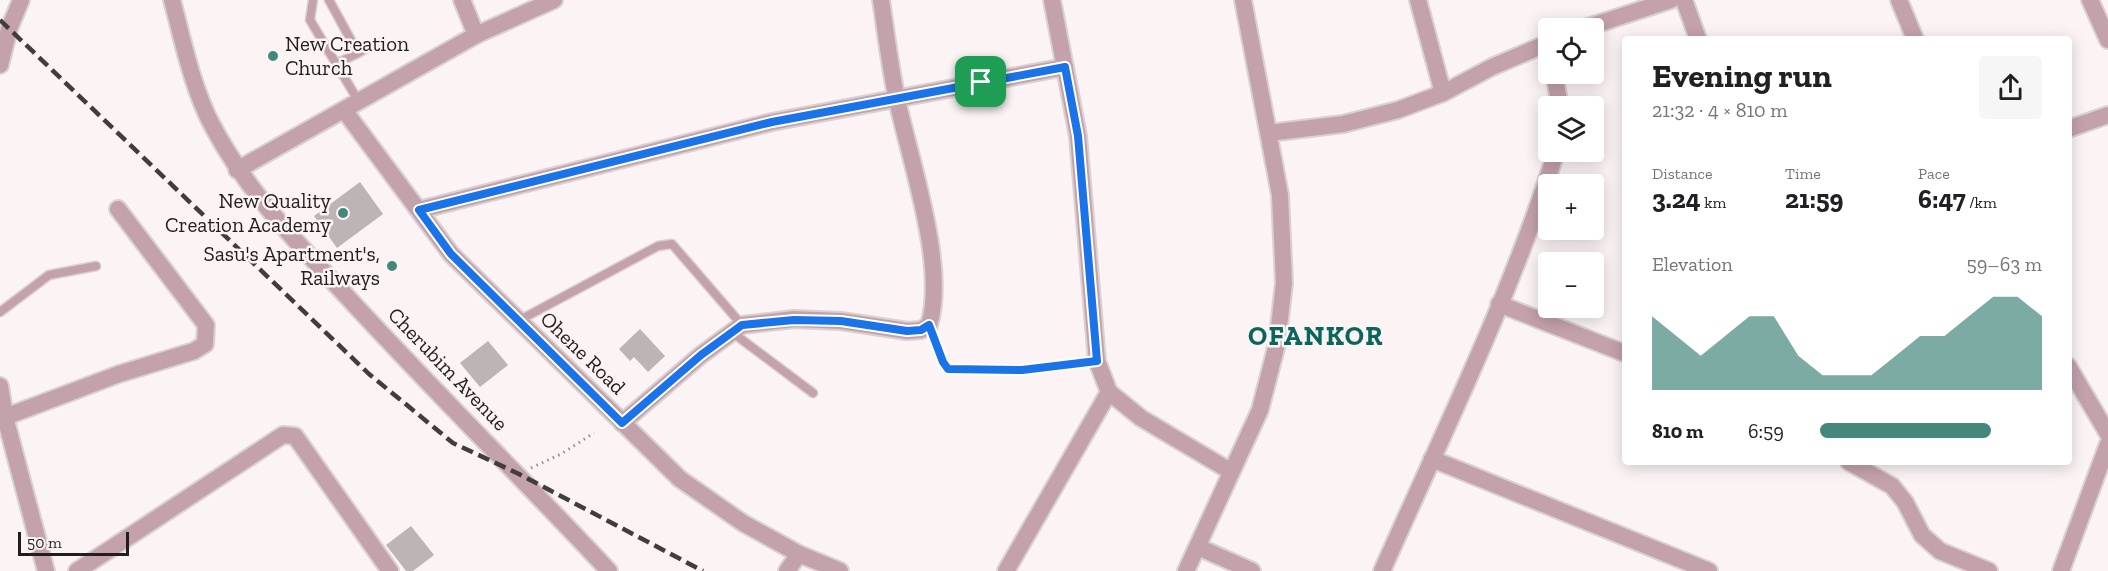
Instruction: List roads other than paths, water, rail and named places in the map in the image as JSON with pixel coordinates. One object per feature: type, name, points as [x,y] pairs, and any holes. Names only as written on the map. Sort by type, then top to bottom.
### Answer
[{"type":"street","points":[[0,65],[9,29],[21,0]]},
{"type":"street","name":"Cherubim Avenue","points":[[172,0],[191,71],[211,123],[237,170],[297,243],[609,571]]},
{"type":"street","points":[[462,0],[476,35]]},
{"type":"street","points":[[237,170],[476,35],[554,0]]},
{"type":"street","points":[[622,423],[701,355],[738,329],[794,320],[841,321],[907,331],[921,330],[929,325],[933,296],[933,272],[927,234],[897,98],[881,0]]},
{"type":"street","points":[[1052,0],[1078,136],[1097,361],[1109,392],[1141,418],[1230,471]]},
{"type":"street","points":[[1186,571],[1260,410],[1277,344],[1284,283],[1280,195],[1243,0]]},
{"type":"street","points":[[1418,0],[1443,93]]},
{"type":"street","points":[[1604,22],[1671,0]]},
{"type":"street","points":[[1684,0],[1697,36]]},
{"type":"street","points":[[1899,0],[1914,36]]},
{"type":"street","points":[[2090,0],[2108,40]]},
{"type":"street","points":[[1269,133],[1343,124],[1398,110],[1443,93],[1492,67],[1538,48]]},
{"type":"street","points":[[419,210],[772,122],[1065,67]]},
{"type":"street","name":"Ohene Road","points":[[351,106],[419,210],[451,254],[680,479],[743,523],[799,554],[840,571]]},
{"type":"street","points":[[2072,128],[2108,115]]},
{"type":"street","points":[[1382,571],[1500,304],[1535,219],[1553,162]]},
{"type":"street","points":[[5,417],[119,374],[194,351],[205,344],[206,325],[118,209]]},
{"type":"street","points":[[1500,304],[1622,349]]},
{"type":"street","points":[[2072,373],[2108,434]]},
{"type":"street","points":[[0,386],[5,417],[46,571]]},
{"type":"street","points":[[1006,571],[1109,392]]},
{"type":"street","points":[[77,571],[283,435],[295,436],[390,571]]},
{"type":"street","points":[[2061,571],[2108,444]]},
{"type":"street","points":[[1432,459],[1709,571]]},
{"type":"street","points":[[1854,465],[1892,486],[1905,502],[1922,535],[1940,551],[1970,568],[1989,571]]},
{"type":"street","points":[[1198,548],[1252,571]]},
{"type":"street","points":[[787,571],[799,554]]},
{"type":"lane","points":[[313,0],[310,20],[336,64],[351,106]]},
{"type":"lane","points":[[329,0],[358,53]]},
{"type":"lane","points":[[336,64],[376,43]]},
{"type":"lane","points":[[517,321],[658,246],[672,244],[738,329],[813,393]]},
{"type":"lane","points":[[0,312],[49,275],[96,266]]},
{"type":"railway","points":[[0,20],[369,374],[453,443],[519,474],[703,571]]},
{"type":"place","name":"New Creation Church","points":[[273,56]]},
{"type":"place","name":"New Quality Creation Academy","points":[[343,213]]},
{"type":"place","name":"Sasu's Apartment's, Railways","points":[[392,266]]},
{"type":"district","name":"OFANKOR","points":[[1316,336]]}]
